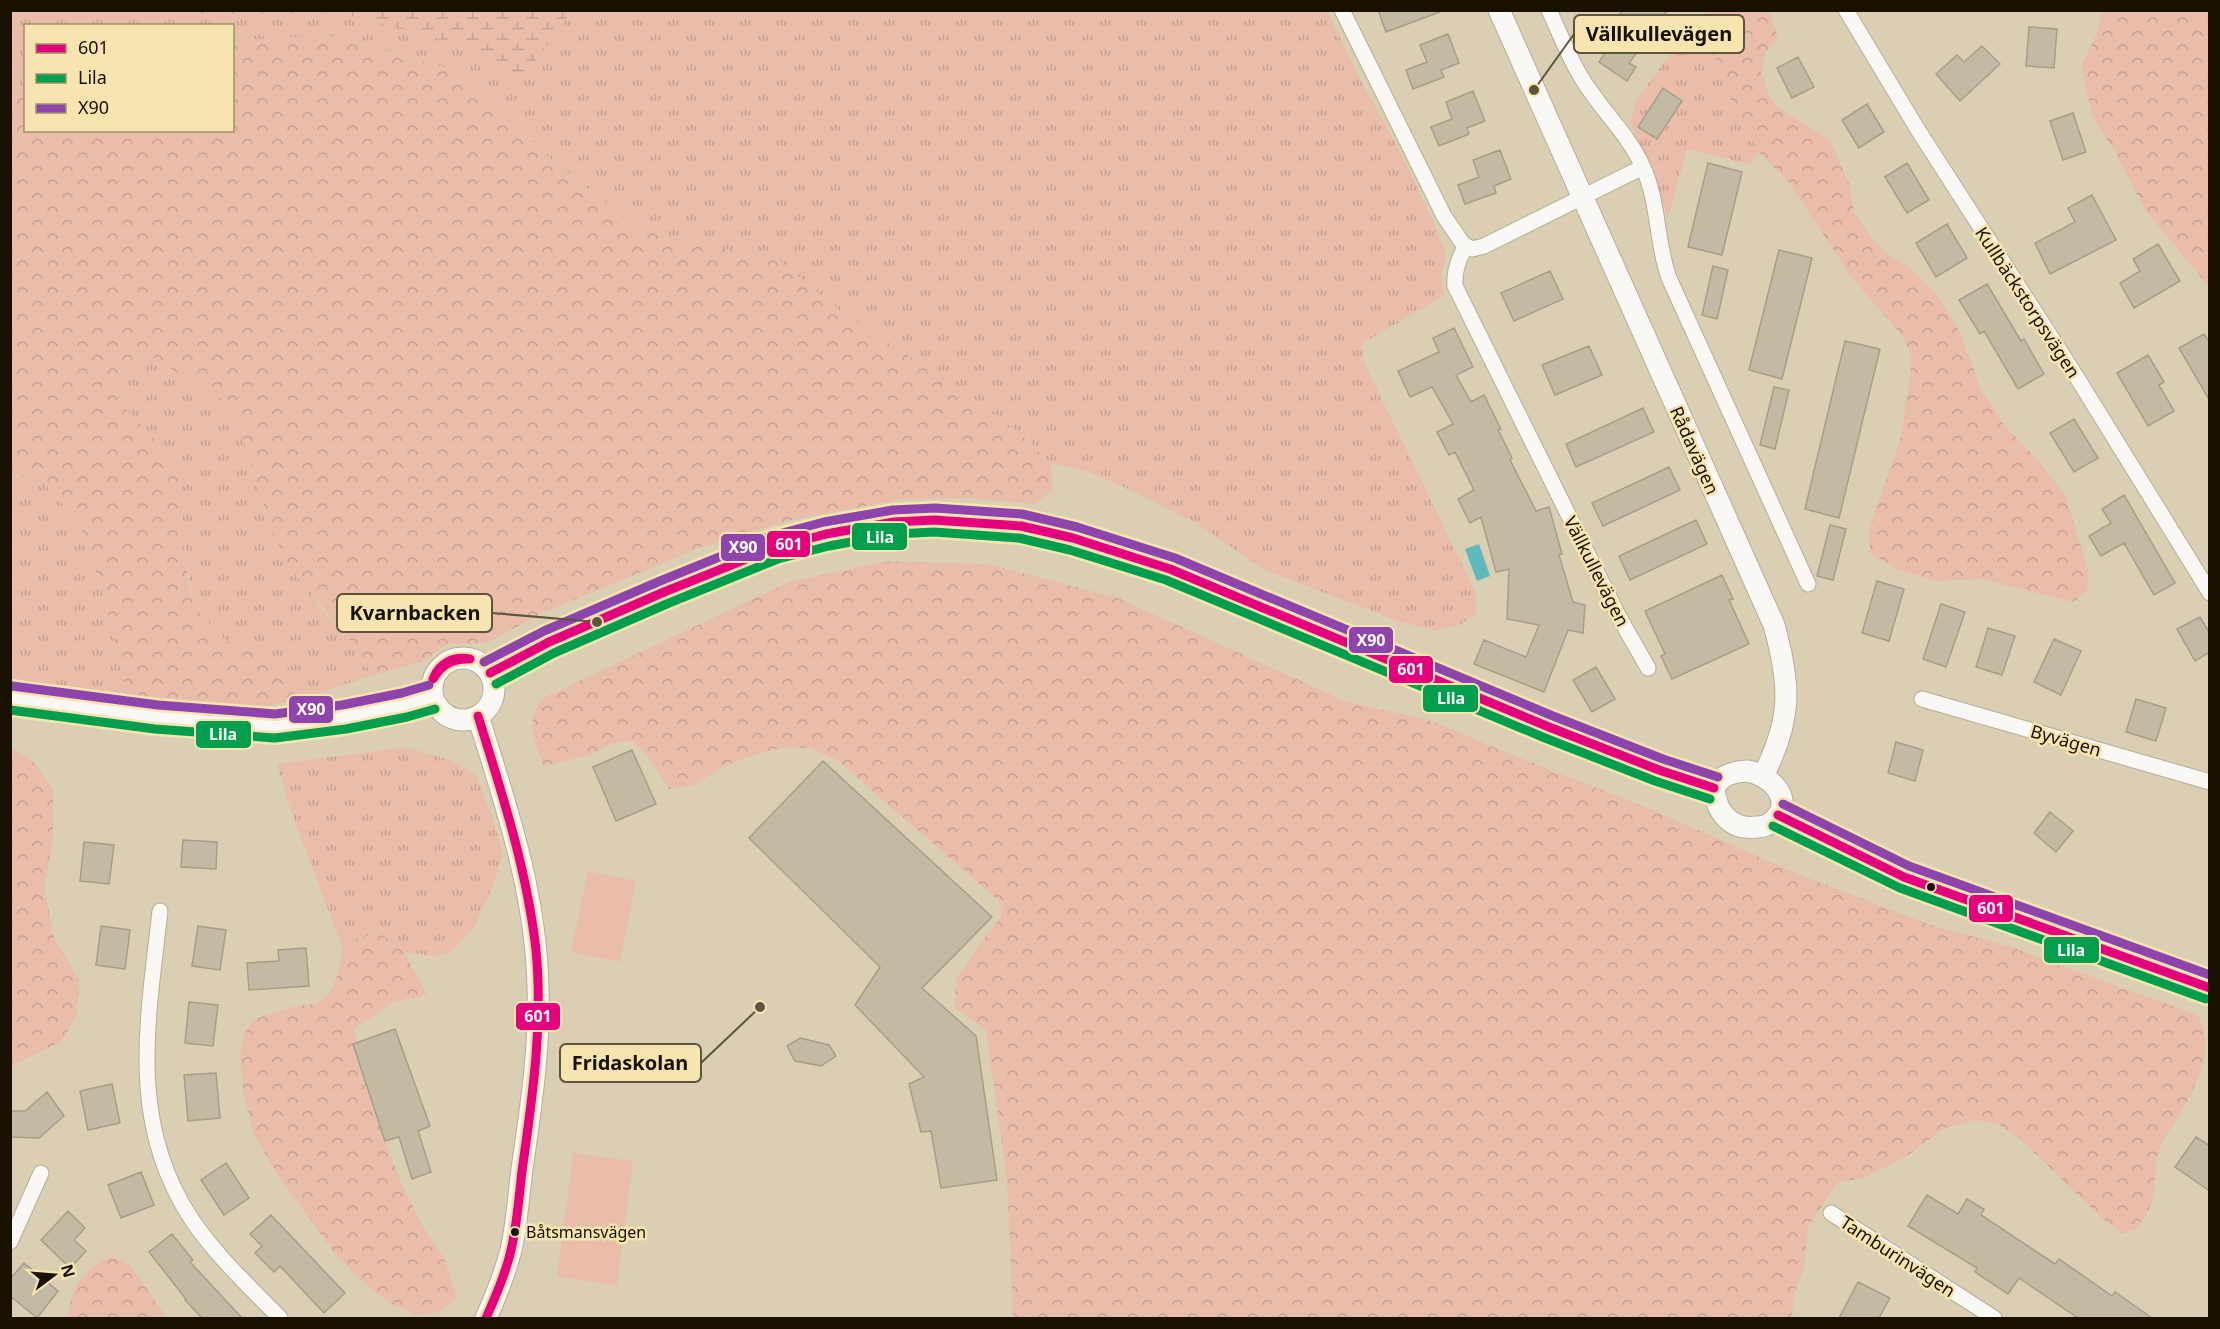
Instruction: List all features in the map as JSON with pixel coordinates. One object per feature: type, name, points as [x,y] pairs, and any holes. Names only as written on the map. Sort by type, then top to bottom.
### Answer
[{"type":"street","points":[[1342,10],[1443,216],[1466,246],[1472,249],[1484,246],[1643,167]]},
{"type":"street","name":"Rådavägen","points":[[1499,10],[1774,626],[1785,676],[1786,711],[1781,735],[1763,776]]},
{"type":"street","points":[[1549,10],[1590,92],[1629,140],[1643,167],[1653,193],[1662,258],[1669,278],[1809,584]]},
{"type":"street","name":"Kullbäckstorpsvägen","points":[[1846,10],[1918,130],[2076,376],[2210,593]]},
{"type":"street","name":"Vällkullevägen","points":[[1466,246],[1454,274],[1455,286],[1609,597],[1648,668]]},
{"type":"street","points":[[490,673],[549,642],[664,592],[774,548],[826,534],[894,522],[934,520],[1021,526],[1073,538],[1170,569],[1549,727],[1659,771],[1714,788]]},
{"type":"street","points":[[459,658],[471,659],[482,664],[490,673],[494,686],[492,700],[478,716],[464,720],[450,718],[439,710],[432,697],[431,685],[435,674],[448,661],[459,658]]},
{"type":"street","points":[[10,698],[157,717],[274,726],[344,717],[405,705],[432,697]]},
{"type":"street","name":"Byvägen","points":[[1922,699],[2210,782]]},
{"type":"street","points":[[478,716],[519,850],[529,899],[538,985],[538,1025],[533,1081],[514,1232],[500,1284],[486,1318]]},
{"type":"street","points":[[1747,771],[1763,776],[1772,782],[1780,794],[1781,806],[1778,815],[1768,825],[1751,828],[1742,827],[1726,819],[1716,803],[1714,788],[1721,777],[1729,773],[1747,771]]},
{"type":"street","points":[[1778,815],[1904,877],[2210,988]]},
{"type":"street","points":[[160,911],[148,1020],[147,1062],[155,1141],[163,1164],[192,1220],[211,1246],[280,1318]]},
{"type":"street","points":[[10,1242],[40,1173]]},
{"type":"street","name":"Tamburinvägen","points":[[1831,1213],[1994,1318]]},
{"type":"green space","points":[[178,10],[570,11],[562,26],[517,86],[470,47],[340,13],[177,14]]},
{"type":"green space","points":[[11,11],[1327,11],[1359,77],[1404,159],[1439,234],[1446,257],[1441,275],[1444,296],[1363,343],[1363,360],[1475,591],[1477,613],[1460,625],[1435,630],[1400,622],[1263,569],[1198,524],[1128,489],[1086,471],[1051,463],[1022,435],[965,393],[846,315],[781,262],[638,229],[548,157],[466,74],[334,36],[234,40],[234,24],[24,24],[24,90],[11,105]]},
{"type":"green space","points":[[1709,11],[1716,64],[1738,117],[1760,153],[1749,164],[1687,149],[1668,218],[1630,121],[1636,101],[1692,24]]},
{"type":"green space","points":[[1710,11],[1770,11],[1778,39],[1765,52],[1761,73],[1769,95],[1778,107],[1830,140],[1849,184],[1854,212],[1874,241],[1892,257],[1908,266],[1938,296],[1960,333],[1981,389],[2005,426],[2034,456],[2065,494],[2088,570],[2087,590],[2073,602],[1982,579],[1936,581],[1896,569],[1870,553],[1869,529],[1901,437],[1911,355],[1901,334],[1852,278],[1789,183],[1760,153],[1738,117],[1716,64]]},
{"type":"green space","points":[[2102,11],[2209,11],[2209,287],[2145,210],[2115,152],[2092,116],[2081,67],[2096,35]]},
{"type":"green space","points":[[334,36],[466,74],[548,157],[638,229],[781,262],[846,315],[965,393],[1022,435],[1051,463],[1053,490],[1035,504],[960,498],[898,500],[787,521],[699,548],[540,614],[487,643],[448,644],[421,662],[373,675],[345,634],[290,568],[269,524],[234,407],[152,357],[133,360],[118,385],[127,410],[165,450],[182,488],[183,535],[193,604],[214,630],[236,648],[288,663],[296,701],[222,713],[129,704],[106,604],[80,525],[42,480],[11,475],[10,105],[24,90],[24,132],[234,132],[234,40]]},
{"type":"green space","points":[[152,357],[234,407],[269,524],[319,606],[345,634],[373,675],[296,701],[287,663],[236,648],[214,630],[193,604],[183,535],[182,488],[165,450],[127,410],[118,385],[133,360]]},
{"type":"green space","points":[[10,475],[42,480],[80,525],[106,604],[129,704],[11,688]]},
{"type":"green space","points":[[887,561],[988,564],[1118,598],[1345,701],[1432,721],[1648,808],[1798,874],[1931,925],[2011,947],[2197,1015],[2206,1041],[2205,1056],[2195,1085],[2161,1145],[2157,1158],[2154,1194],[2147,1212],[2137,1229],[2122,1233],[2104,1220],[2020,1139],[1998,1124],[1975,1120],[1943,1129],[1907,1156],[1864,1178],[1838,1182],[1808,1227],[1804,1267],[1794,1295],[1792,1318],[1013,1318],[1007,1180],[986,1030],[955,1008],[956,980],[981,942],[1002,916],[999,901],[837,760],[810,748],[791,747],[763,752],[722,767],[694,785],[669,789],[647,755],[633,741],[613,743],[590,755],[544,766],[533,731],[534,716],[543,698],[789,582]]},
{"type":"green space","points":[[11,747],[33,761],[53,789],[53,840],[44,887],[54,937],[79,980],[77,1015],[62,1041],[11,1066]]},
{"type":"green space","points":[[407,747],[452,761],[476,775],[492,816],[503,854],[492,889],[474,927],[450,953],[431,956],[404,952],[380,933],[356,939],[343,949],[290,809],[277,764]]},
{"type":"green space","points":[[588,871],[636,881],[620,962],[571,952]]},
{"type":"green space","points":[[380,933],[404,952],[427,995],[393,1002],[354,1029],[365,1082],[389,1152],[422,1225],[444,1258],[457,1298],[440,1312],[416,1315],[388,1302],[362,1281],[335,1254],[278,1175],[254,1135],[244,1095],[240,1058],[243,1036],[254,1019],[292,1007],[313,1004],[328,996],[336,979],[343,949],[356,939]]},
{"type":"green space","points":[[573,1153],[633,1161],[617,1285],[557,1277]]},
{"type":"green space","points":[[113,1256],[131,1266],[167,1318],[68,1318],[72,1297],[80,1280],[93,1267]]},
{"type":"water","points":[[1479,544],[1490,576],[1477,581],[1465,549]]},
{"type":"building","points":[[1378,10],[1440,10],[1440,12],[1386,32]]},
{"type":"building","points":[[1623,10],[1668,10],[1629,63],[1636,67],[1627,81],[1599,62],[1614,39],[1606,33]]},
{"type":"building","points":[[2029,27],[2057,29],[2054,68],[2026,66]]},
{"type":"building","points":[[1448,34],[1459,63],[1441,70],[1444,77],[1413,89],[1406,70],[1427,62],[1420,45]]},
{"type":"building","points":[[1982,46],[2000,64],[1960,101],[1936,74],[1957,55],[1964,62]]},
{"type":"building","points":[[1798,57],[1814,87],[1792,98],[1777,68]]},
{"type":"building","points":[[1663,88],[1682,101],[1657,139],[1638,127]]},
{"type":"building","points":[[1473,91],[1485,121],[1467,128],[1469,134],[1439,146],[1431,127],[1452,119],[1446,102]]},
{"type":"building","points":[[1867,104],[1884,132],[1859,148],[1842,120]]},
{"type":"building","points":[[2073,113],[2086,152],[2063,160],[2050,121]]},
{"type":"building","points":[[1500,150],[1511,179],[1494,186],[1496,193],[1465,204],[1458,185],[1479,177],[1473,160]]},
{"type":"building","points":[[1708,163],[1742,172],[1722,255],[1688,247]]},
{"type":"building","points":[[1907,163],[1929,200],[1907,213],[1885,177]]},
{"type":"building","points":[[2092,195],[2116,240],[2050,274],[2035,243],[2075,222],[2068,208]]},
{"type":"building","points":[[1947,224],[1967,258],[1936,277],[1916,243]]},
{"type":"building","points":[[2158,244],[2180,281],[2134,308],[2120,283],[2140,271],[2133,259]]},
{"type":"building","points":[[1779,250],[1812,258],[1782,379],[1749,370]]},
{"type":"building","points":[[1713,266],[1728,270],[1717,319],[1702,315]]},
{"type":"building","points":[[1550,271],[1563,299],[1514,321],[1501,293]]},
{"type":"building","points":[[1987,284],[2021,341],[2024,339],[2044,374],[2018,389],[1984,331],[1980,334],[1959,300]]},
{"type":"building","points":[[1454,328],[1473,367],[1456,375],[1471,402],[1484,395],[1501,429],[1498,430],[1512,458],[1510,460],[1536,511],[1549,507],[1562,554],[1559,555],[1573,602],[1585,605],[1583,633],[1568,630],[1544,692],[1474,664],[1484,640],[1526,657],[1539,625],[1507,619],[1509,569],[1496,572],[1481,517],[1470,523],[1458,499],[1474,490],[1455,452],[1449,455],[1437,432],[1453,424],[1432,387],[1410,397],[1398,371],[1439,352],[1433,338]]},
{"type":"building","points":[[2204,334],[2210,343],[2210,401],[2179,348]]},
{"type":"building","points":[[1845,341],[1880,349],[1839,518],[1805,509]]},
{"type":"building","points":[[1589,346],[1602,375],[1555,395],[1542,365]]},
{"type":"building","points":[[2148,355],[2164,382],[2159,385],[2174,411],[2148,426],[2117,373]]},
{"type":"building","points":[[1774,387],[1789,390],[1775,449],[1760,445]]},
{"type":"building","points":[[1643,408],[1654,432],[1576,467],[1566,444]]},
{"type":"building","points":[[2074,419],[2098,458],[2074,472],[2050,433]]},
{"type":"building","points":[[1669,467],[1680,490],[1603,526],[1592,503]]},
{"type":"building","points":[[2124,495],[2175,583],[2154,595],[2124,543],[2101,556],[2089,536],[2111,523],[2102,509]]},
{"type":"building","points":[[1696,520],[1707,544],[1630,580],[1619,556]]},
{"type":"building","points":[[1830,525],[1846,529],[1833,580],[1817,576]]},
{"type":"building","points":[[1722,575],[1733,599],[1729,600],[1749,644],[1672,679],[1661,656],[1665,654],[1645,611]]},
{"type":"building","points":[[1877,581],[1904,589],[1889,641],[1862,633]]},
{"type":"building","points":[[1941,604],[1965,612],[1946,667],[1923,659]]},
{"type":"building","points":[[2200,617],[2210,634],[2210,652],[2195,661],[2177,629]]},
{"type":"building","points":[[1988,628],[2015,636],[2002,675],[1976,667]]},
{"type":"building","points":[[2054,639],[2081,651],[2061,695],[2034,682]]},
{"type":"building","points":[[1596,667],[1615,699],[1592,712],[1573,680]]},
{"type":"building","points":[[2136,699],[2166,708],[2156,741],[2126,732]]},
{"type":"building","points":[[1896,742],[1923,750],[1915,781],[1888,773]]},
{"type":"building","points":[[632,750],[656,804],[616,821],[593,767]]},
{"type":"building","points":[[823,761],[992,917],[922,988],[976,1036],[997,1180],[941,1188],[931,1131],[921,1132],[909,1084],[924,1077],[855,1005],[880,967],[749,838]]},
{"type":"building","points":[[2050,812],[2073,831],[2056,852],[2034,833]]},
{"type":"building","points":[[183,840],[217,842],[216,869],[181,867]]},
{"type":"building","points":[[84,842],[114,845],[109,884],[80,881]]},
{"type":"building","points":[[101,926],[130,930],[125,969],[96,965]]},
{"type":"building","points":[[198,926],[226,930],[220,970],[192,966]]},
{"type":"building","points":[[306,948],[309,986],[249,990],[247,963],[279,961],[278,950]]},
{"type":"building","points":[[189,1002],[218,1005],[213,1046],[185,1043]]},
{"type":"building","points":[[395,1029],[430,1126],[418,1131],[431,1172],[412,1179],[399,1137],[385,1141],[353,1044]]},
{"type":"building","points":[[800,1038],[829,1045],[836,1056],[821,1066],[795,1061],[787,1046]]},
{"type":"building","points":[[216,1073],[220,1118],[188,1121],[184,1075]]},
{"type":"building","points":[[112,1084],[120,1123],[88,1130],[80,1091]]},
{"type":"building","points":[[47,1092],[64,1116],[39,1138],[10,1137],[10,1111],[25,1111]]},
{"type":"building","points":[[2196,1137],[2210,1146],[2210,1191],[2175,1167]]},
{"type":"building","points":[[226,1163],[249,1198],[224,1215],[201,1180]]},
{"type":"building","points":[[141,1172],[154,1205],[121,1218],[108,1185]]},
{"type":"building","points":[[1927,1195],[1958,1214],[1967,1199],[1984,1209],[1981,1215],[2055,1264],[2059,1259],[2112,1296],[2115,1292],[2152,1318],[2078,1318],[2019,1278],[2008,1294],[1975,1272],[1977,1268],[1908,1226]]},
{"type":"building","points":[[68,1211],[85,1228],[74,1240],[86,1251],[70,1268],[41,1240]]},
{"type":"building","points":[[271,1215],[345,1293],[324,1313],[280,1266],[274,1272],[255,1253],[262,1246],[250,1234]]},
{"type":"building","points":[[172,1234],[193,1260],[190,1262],[242,1318],[202,1318],[185,1300],[149,1252]]},
{"type":"building","points":[[24,1263],[58,1291],[37,1318],[10,1296],[10,1279]]},
{"type":"building","points":[[1858,1282],[1890,1298],[1879,1318],[1839,1318]]},
{"type":"transit line","name":"X90","points":[[484,662],[544,631],[771,536],[824,522],[893,510],[935,508],[1022,514],[1077,527],[1175,558],[1553,716],[1663,759],[1718,777]]},
{"type":"transit line","name":"601","points":[[490,673],[549,642],[664,592],[774,548],[826,534],[894,522],[934,520],[1021,526],[1073,538],[1170,569],[1549,727],[1659,770],[1714,788]]},
{"type":"transit line","name":"Lila","points":[[496,684],[554,653],[778,559],[829,546],[895,534],[934,532],[1019,538],[1070,550],[1166,580],[1545,738],[1655,781],[1710,799]]},
{"type":"transit line","name":"601","points":[[433,679],[447,662],[470,659]]},
{"type":"transit line","name":"601","points":[[433,679],[440,669],[449,663],[470,659]]},
{"type":"transit line","name":"X90","points":[[12,686],[158,705],[275,714],[342,705],[429,685]]},
{"type":"transit line","name":"Lila","points":[[10,710],[155,729],[275,738],[346,729],[435,709]]},
{"type":"transit line","name":"601","points":[[478,716],[513,832],[527,891],[538,977],[538,1031],[515,1228],[506,1267],[486,1318]]},
{"type":"transit line","name":"X90","points":[[1783,804],[1909,866],[2210,975]]},
{"type":"transit line","name":"601","points":[[1778,815],[1904,877],[2210,988]]},
{"type":"transit line","name":"Lila","points":[[1773,826],[1900,888],[2206,999]]},
{"type":"place","name":"Vällkullevägen","points":[[1534,90]]},
{"type":"place","name":"Kvarnbacken","points":[[597,622]]},
{"type":"place","name":"Fridaskolan","points":[[760,1007]]},
{"type":"place","name":"Båtsmansvägen","points":[[515,1232]]}]
